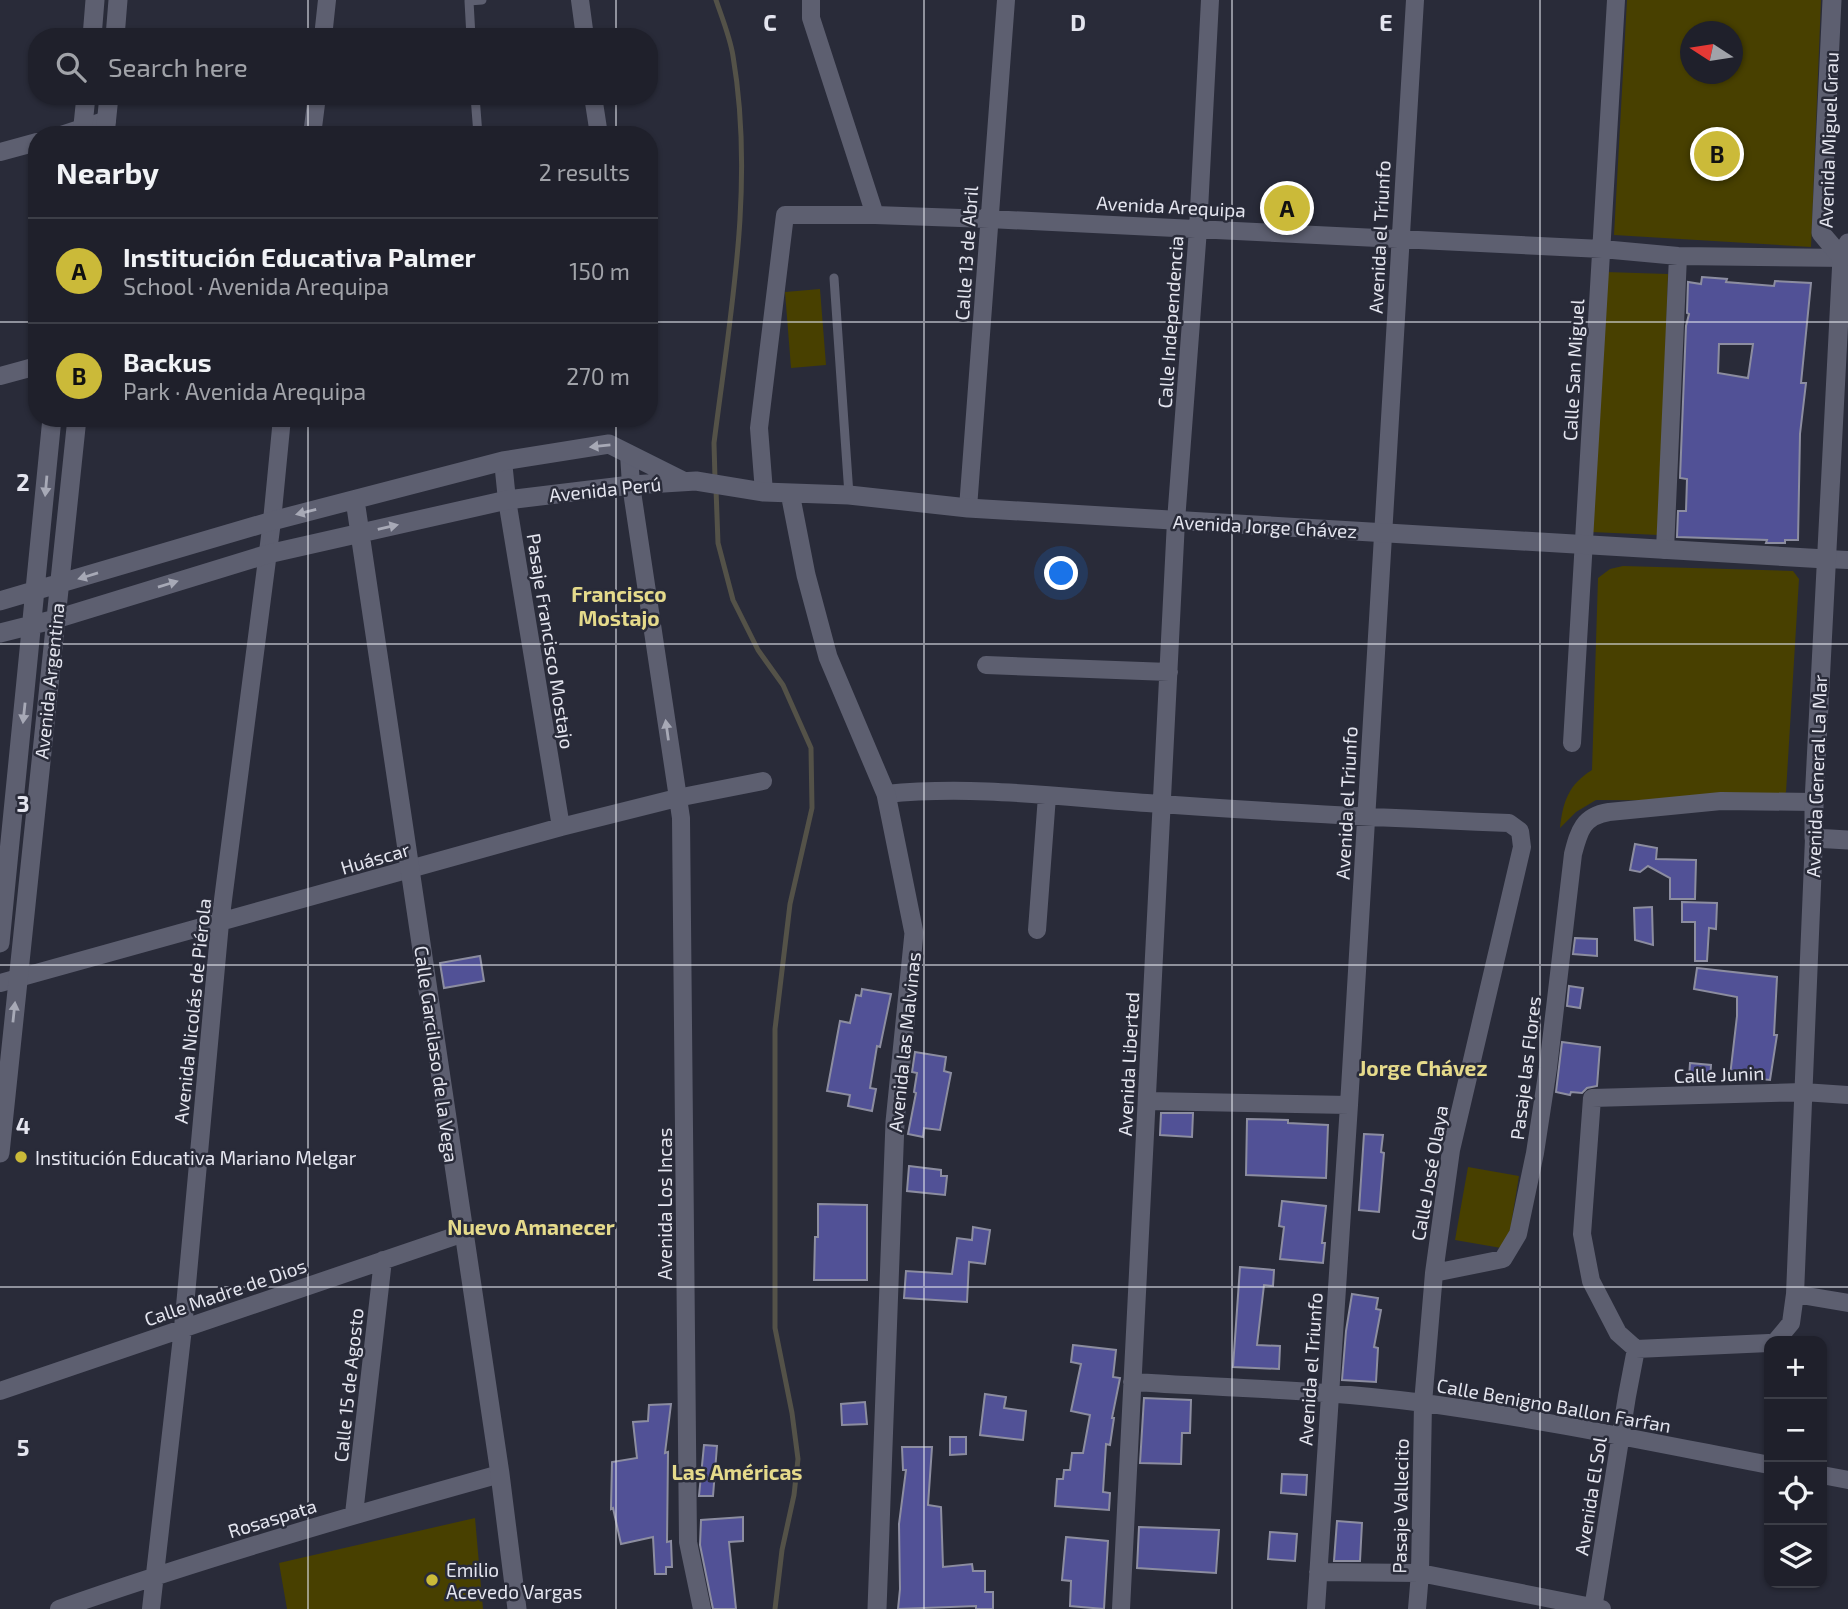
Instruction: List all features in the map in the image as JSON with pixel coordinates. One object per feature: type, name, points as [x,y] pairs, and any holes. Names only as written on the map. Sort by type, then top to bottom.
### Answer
[{"type":"street","points":[[93,28],[95,0]]},
{"type":"street","points":[[116,28],[118,0]]},
{"type":"street","points":[[324,28],[327,0]]},
{"type":"street","points":[[580,0],[584,28]]},
{"type":"street","points":[[811,0],[811,18],[875,215]]},
{"type":"street","name":"Calle 13 de Abril","points":[[968,508],[1006,0]]},
{"type":"street","name":"Calle Independencia","points":[[1176,521],[1198,229],[1210,0]]},
{"type":"street","name":"Avenida el Triunfo","points":[[1316,1609],[1415,0]]},
{"type":"street","name":"Calle San Miguel","points":[[1572,743],[1616,0]]},
{"type":"street","name":"Avenida Miguel Grau","points":[[1832,0],[1821,233],[1846,253]]},
{"type":"street","points":[[83,126],[85,105]]},
{"type":"street","points":[[106,126],[108,105]]},
{"type":"street","points":[[313,126],[316,105]]},
{"type":"street","points":[[594,105],[598,126]]},
{"type":"street","points":[[0,152],[28,144]]},
{"type":"street","name":"Avenida Arequipa","points":[[756,490],[759,428],[785,215],[989,219],[1602,248],[1678,256],[1846,253]]},
{"type":"street","name":"Avenida General La Mar","points":[[1780,1336],[1791,1323],[1795,1294],[1814,803],[1826,559],[1846,253]]},
{"type":"street","points":[[1665,550],[1678,256]]},
{"type":"street","points":[[0,376],[28,368]]},
{"type":"street","name":"Avenida Argentina","points":[[0,943],[37,592],[51,427]]},
{"type":"street","name":"Avenida Argentina","points":[[0,1153],[9,980],[56,619],[76,427]]},
{"type":"street","name":"Avenida Nicolás de Piérola","points":[[152,1609],[183,1328],[220,923],[268,554],[281,427]]},
{"type":"street","name":"Avenida Perú","points":[[0,601],[272,520],[503,461],[609,444],[690,481]]},
{"type":"street","name":"Avenida Los Incas","points":[[629,454],[631,485],[681,818],[688,1542],[702,1609]]},
{"type":"street","name":"Pasaje Francisco Mostajo","points":[[503,461],[507,500],[561,827]]},
{"type":"street","name":"Avenida Jorge Chávez","points":[[690,481],[756,490],[849,495],[968,508],[1848,560]]},
{"type":"street","name":"Avenida Perú","points":[[0,633],[56,619],[268,554],[507,500],[631,485],[690,481]]},
{"type":"street","name":"Avenida las Malvinas","points":[[790,493],[806,575],[828,657],[886,794],[914,933],[895,1122],[877,1609]]},
{"type":"street","name":"Calle Garcilaso de la Vega","points":[[355,500],[500,1474],[517,1609]]},
{"type":"street","name":"Avenida Liberted","points":[[1121,1609],[1176,521]]},
{"type":"street","points":[[986,665],[1169,671]]},
{"type":"street","name":"Huáscar","points":[[9,980],[561,827],[677,798],[763,781]]},
{"type":"street","points":[[886,794],[929,789],[992,791],[1366,817]]},
{"type":"street","points":[[1037,930],[1047,796]]},
{"type":"street","name":"Pasaje las Flores","points":[[1434,1273],[1503,1259],[1518,1234],[1535,1153],[1548,1068],[1573,854],[1578,835],[1587,821],[1595,814],[1721,801],[1814,803]]},
{"type":"street","name":"Calle José Olaya","points":[[1366,817],[1509,823],[1520,831],[1522,847],[1451,1150],[1434,1273],[1423,1403]]},
{"type":"street","points":[[1814,838],[1848,840]]},
{"type":"street","name":"Calle Junin","points":[[1636,1349],[1618,1333],[1591,1281],[1582,1234],[1592,1098],[1804,1092],[1848,1095]]},
{"type":"street","points":[[1147,1101],[1349,1105]]},
{"type":"street","name":"Calle Madre de Dios","points":[[0,1391],[464,1233]]},
{"type":"street","name":"Calle 15 de Agosto","points":[[354,1514],[383,1260]]},
{"type":"street","points":[[1795,1294],[1848,1303]]},
{"type":"street","points":[[1636,1349],[1764,1343]]},
{"type":"street","name":"Avenida El Sol","points":[[1596,1608],[1620,1437],[1636,1349]]},
{"type":"street","name":"Calle Benigno Ballon Farfan","points":[[1132,1382],[1330,1394],[1423,1403],[1764,1464]]},
{"type":"street","name":"Pasaje Vallecito","points":[[1417,1609],[1423,1403]]},
{"type":"street","name":"Rosaspata","points":[[59,1609],[354,1514],[500,1474]]},
{"type":"street","points":[[1827,1476],[1848,1480]]},
{"type":"street","points":[[1318,1572],[1420,1573],[1596,1608]]},
{"type":"lane","points":[[470,28],[469,1],[481,0]]},
{"type":"lane","points":[[476,105],[477,126]]},
{"type":"lane","points":[[834,278],[849,495]]},
{"type":"shaded area","points":[[1627,0],[1821,0],[1811,247],[1614,235]]},
{"type":"shaded area","points":[[1606,272],[1668,274],[1659,535],[1591,532]]},
{"type":"shaded area","points":[[820,289],[826,365],[791,368],[785,292]]},
{"type":"shaded area","points":[[1623,566],[1793,571],[1799,579],[1786,792],[1777,801],[1596,800],[1576,812],[1560,828],[1568,795],[1577,782],[1592,770],[1598,578],[1610,569]]},
{"type":"shaded area","points":[[1468,1167],[1519,1176],[1507,1249],[1455,1240]]},
{"type":"shaded area","points":[[475,1518],[483,1609],[287,1609],[279,1563]]},
{"type":"building","points":[[1702,277],[1774,286],[1775,281],[1811,283],[1801,383],[1806,383],[1800,434],[1798,540],[1766,543],[1767,540],[1677,537],[1678,511],[1686,511],[1687,479],[1680,478],[1686,326],[1689,314],[1688,282],[1701,284]],"holes":[[[1719,344],[1753,344],[1748,378],[1718,373]]]},
{"type":"building","points":[[1635,844],[1657,848],[1656,859],[1696,860],[1695,899],[1670,899],[1670,878],[1648,866],[1640,872],[1630,870]]},
{"type":"building","points":[[1682,902],[1717,903],[1716,929],[1709,928],[1707,961],[1695,961],[1695,922],[1682,922]]},
{"type":"building","points":[[1652,907],[1653,945],[1635,940],[1634,908]]},
{"type":"building","points":[[1575,938],[1597,939],[1597,956],[1573,954]]},
{"type":"building","points":[[480,956],[484,981],[444,988],[440,963]]},
{"type":"building","points":[[1697,968],[1777,977],[1774,1035],[1777,1035],[1770,1080],[1730,1076],[1737,997],[1694,989]]},
{"type":"building","points":[[1569,986],[1583,988],[1580,1008],[1567,1006]]},
{"type":"building","points":[[862,989],[891,994],[880,1047],[877,1046],[870,1088],[876,1089],[872,1111],[848,1106],[850,1095],[827,1091],[840,1021],[850,1023],[856,995],[861,996]]},
{"type":"building","points":[[1562,1042],[1600,1047],[1597,1086],[1587,1088],[1582,1093],[1571,1092],[1570,1095],[1556,1092]]},
{"type":"building","points":[[915,1052],[946,1057],[944,1071],[951,1073],[940,1130],[924,1128],[923,1137],[908,1134],[916,1093],[917,1073],[912,1072]]},
{"type":"building","points":[[1690,1063],[1711,1065],[1710,1080],[1689,1079]]},
{"type":"building","points":[[1161,1113],[1193,1113],[1192,1137],[1160,1135]]},
{"type":"building","points":[[1247,1119],[1328,1125],[1326,1178],[1246,1175]]},
{"type":"building","points":[[1364,1134],[1383,1135],[1379,1212],[1359,1210]]},
{"type":"building","points":[[909,1166],[941,1170],[941,1176],[947,1176],[945,1195],[907,1191]]},
{"type":"building","points":[[1282,1201],[1326,1206],[1323,1263],[1280,1259],[1284,1227],[1279,1226]]},
{"type":"building","points":[[818,1204],[867,1205],[867,1280],[814,1280]]},
{"type":"building","points":[[973,1227],[990,1230],[985,1264],[969,1262],[967,1302],[904,1298],[906,1271],[952,1274],[957,1238],[972,1240]]},
{"type":"building","points":[[1240,1267],[1274,1270],[1273,1286],[1264,1285],[1257,1345],[1280,1346],[1279,1369],[1233,1367]]},
{"type":"building","points":[[1352,1294],[1378,1298],[1376,1309],[1381,1310],[1374,1347],[1378,1348],[1376,1382],[1342,1380]]},
{"type":"building","points":[[1073,1345],[1116,1350],[1113,1377],[1120,1378],[1110,1445],[1106,1444],[1103,1492],[1110,1493],[1109,1510],[1055,1506],[1057,1479],[1063,1479],[1064,1470],[1070,1470],[1072,1453],[1083,1453],[1090,1415],[1071,1411],[1081,1364],[1071,1362]]},
{"type":"building","points":[[985,1394],[1006,1397],[1004,1408],[1026,1411],[1023,1440],[980,1435]]},
{"type":"building","points":[[1144,1398],[1191,1400],[1190,1433],[1182,1433],[1181,1464],[1140,1463]]},
{"type":"building","points":[[865,1402],[867,1424],[842,1425],[841,1404]]},
{"type":"building","points":[[671,1404],[665,1453],[668,1452],[667,1542],[671,1541],[672,1567],[666,1567],[666,1574],[655,1574],[653,1537],[621,1544],[613,1508],[611,1509],[612,1462],[637,1458],[633,1422],[648,1421],[649,1405]]},
{"type":"building","points":[[950,1437],[966,1437],[966,1454],[950,1455]]},
{"type":"building","points":[[704,1445],[717,1446],[713,1496],[699,1496]]},
{"type":"building","points":[[902,1447],[932,1447],[928,1505],[941,1507],[943,1567],[972,1564],[973,1571],[985,1571],[985,1592],[993,1592],[993,1609],[976,1609],[976,1606],[898,1609],[899,1524],[906,1470],[903,1470]]},
{"type":"building","points":[[1282,1474],[1307,1475],[1306,1495],[1281,1493]]},
{"type":"building","points":[[743,1517],[743,1541],[729,1542],[736,1609],[713,1609],[700,1545],[701,1520]]},
{"type":"building","points":[[1337,1521],[1362,1523],[1360,1561],[1334,1561]]},
{"type":"building","points":[[1139,1527],[1219,1530],[1216,1573],[1137,1568]]},
{"type":"building","points":[[1270,1532],[1297,1534],[1295,1561],[1268,1559]]},
{"type":"building","points":[[1066,1537],[1108,1541],[1104,1609],[1070,1606],[1071,1581],[1062,1580]]},
{"type":"waterway","points":[[715,479],[714,443],[738,250],[742,153],[733,56],[716,0]]},
{"type":"waterway","points":[[716,489],[718,543],[733,600],[758,650],[783,685],[811,748],[812,808],[790,904],[775,1029],[775,1328],[798,1459],[775,1609]]},
{"type":"place","name":"Backus","points":[[1717,154]]},
{"type":"place","name":"Institución Educativa Palmer","points":[[1287,208]]},
{"type":"place","name":"Institución Educativa Mariano Melgar","points":[[21,1157]]},
{"type":"place","name":"Emilio Acevedo Vargas","points":[[432,1580]]},
{"type":"district","name":"Francisco Mostajo","points":[[619,605]]},
{"type":"district","name":"Jorge Chávez","points":[[1423,1067]]},
{"type":"district","name":"Nuevo Amanecer","points":[[531,1226]]},
{"type":"district","name":"Las Américas","points":[[737,1471]]}]
